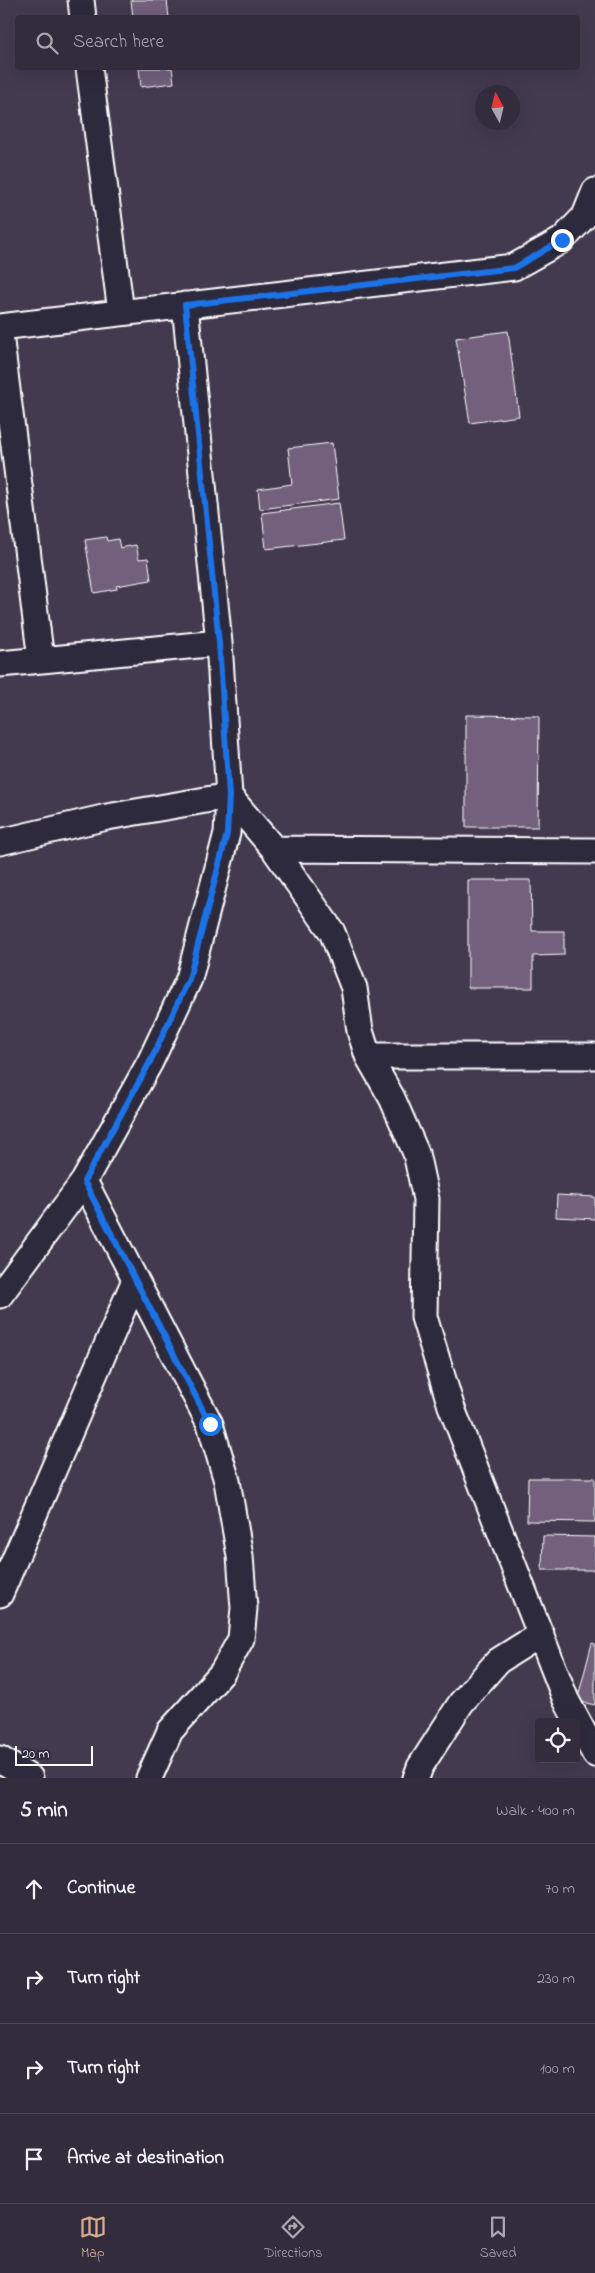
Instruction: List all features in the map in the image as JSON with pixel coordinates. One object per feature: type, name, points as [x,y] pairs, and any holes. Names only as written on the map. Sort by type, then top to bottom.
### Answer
[{"type":"street","points":[[81,0],[83,15]]},
{"type":"street","points":[[89,70],[121,312]]},
{"type":"street","points":[[0,327],[514,268],[562,240],[585,216],[595,191]]},
{"type":"street","points":[[0,1295],[84,1181],[150,1062],[189,979],[227,834],[229,796],[219,643],[185,305]]},
{"type":"street","points":[[0,334],[41,660]]},
{"type":"street","points":[[0,664],[219,643]]},
{"type":"street","points":[[0,842],[107,817],[229,796]]},
{"type":"street","points":[[229,796],[274,848],[332,932],[354,988],[360,1031],[368,1056],[392,1098],[416,1153],[426,1199],[424,1317],[426,1325],[452,1406],[566,1700],[595,1754]]},
{"type":"street","points":[[274,848],[595,851]]},
{"type":"street","points":[[368,1056],[595,1056]]},
{"type":"street","points":[[84,1181],[210,1424],[227,1481],[240,1556],[244,1608],[241,1639],[222,1674],[170,1731],[149,1778]]},
{"type":"street","points":[[0,1594],[135,1280]]},
{"type":"street","points":[[416,1778],[420,1766],[461,1703],[498,1661],[541,1634]]},
{"type":"street","points":[[0,1760],[30,1778]]},
{"type":"building","points":[[131,0],[167,0],[169,15],[133,15]]},
{"type":"building","points":[[139,70],[172,70],[174,83],[141,87]]},
{"type":"building","points":[[508,331],[519,416],[470,423],[456,338]]},
{"type":"building","points":[[332,443],[339,499],[260,509],[258,489],[292,484],[288,448]]},
{"type":"building","points":[[339,503],[344,540],[266,549],[262,513]]},
{"type":"building","points":[[106,537],[107,541],[118,539],[120,548],[136,545],[139,559],[148,558],[151,580],[116,586],[117,589],[94,593],[85,540]]},
{"type":"building","points":[[466,715],[539,716],[538,827],[466,827]]},
{"type":"building","points":[[468,880],[531,880],[532,931],[564,931],[564,955],[533,956],[533,988],[468,988]]},
{"type":"building","points":[[557,1195],[595,1197],[595,1219],[556,1217]]},
{"type":"building","points":[[528,1478],[595,1478],[595,1522],[527,1521]]},
{"type":"building","points":[[543,1536],[595,1537],[595,1570],[542,1570]]},
{"type":"building","points":[[592,1643],[595,1644],[595,1705],[577,1701]]},
{"type":"route","points":[[210,1424],[84,1181],[150,1062],[189,979],[227,834],[229,796],[219,643],[185,305],[514,268],[562,240]]}]
